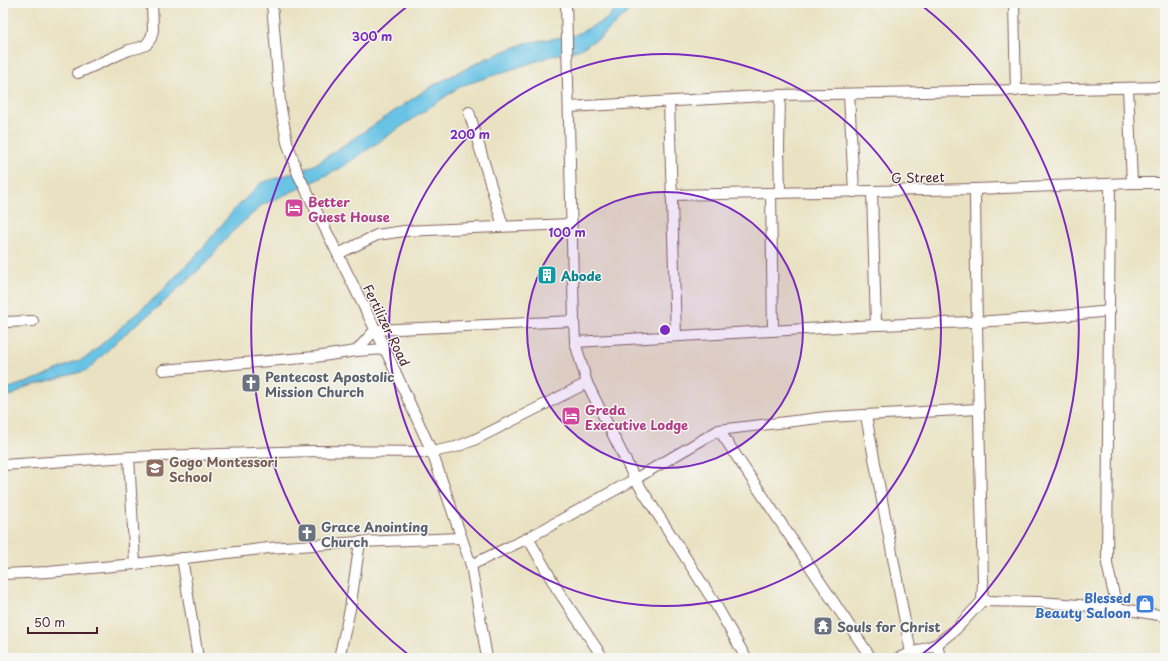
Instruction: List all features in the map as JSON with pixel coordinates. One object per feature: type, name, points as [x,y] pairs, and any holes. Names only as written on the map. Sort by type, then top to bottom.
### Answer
[{"type":"street","points":[[78,73],[129,50],[146,45],[151,38],[153,30],[152,3]]},
{"type":"street","name":"Fertilizer Road","points":[[272,3],[280,103],[287,142],[298,174],[376,330],[432,452],[471,565],[487,658]]},
{"type":"street","points":[[566,3],[575,342],[587,383],[635,479],[716,605],[746,658]]},
{"type":"street","points":[[1014,3],[1016,91]]},
{"type":"street","points":[[569,107],[780,95],[1165,87]]},
{"type":"street","points":[[1128,88],[1132,183]]},
{"type":"street","points":[[849,94],[854,192]]},
{"type":"street","points":[[773,331],[775,193],[779,147],[780,95]]},
{"type":"street","points":[[669,102],[676,336]]},
{"type":"street","points":[[469,112],[503,226]]},
{"type":"street","name":"G Street","points":[[671,196],[1165,183]]},
{"type":"street","points":[[1110,184],[1107,564],[1117,608]]},
{"type":"street","points":[[898,658],[937,644],[956,629],[982,601],[983,574],[976,322],[975,189]]},
{"type":"street","points":[[872,191],[876,325]]},
{"type":"street","points":[[338,254],[377,235],[404,231],[571,224]]},
{"type":"street","points":[[575,342],[876,325],[976,322],[1110,311]]},
{"type":"street","points":[[3,322],[33,321]]},
{"type":"street","points":[[356,352],[376,330],[574,321]]},
{"type":"street","points":[[163,370],[315,357],[385,349]]},
{"type":"street","points":[[3,465],[129,457],[312,451],[432,452],[456,447],[474,440],[587,383]]},
{"type":"street","points":[[471,565],[528,538],[635,479],[719,430],[827,417],[979,409]]},
{"type":"street","points":[[866,416],[911,653]]},
{"type":"street","points":[[719,430],[871,658]]},
{"type":"street","points":[[129,457],[135,564]]},
{"type":"street","points":[[3,574],[48,572],[135,564],[269,548],[360,542],[461,538]]},
{"type":"street","points":[[528,538],[557,590],[603,658]]},
{"type":"street","points":[[339,658],[350,609],[360,542]]},
{"type":"street","points":[[182,558],[198,658]]},
{"type":"street","points":[[982,601],[1046,602],[1117,608],[1165,616]]},
{"type":"street","points":[[937,644],[940,658]]},
{"type":"water","points":[[619,3],[634,3],[631,9],[601,37],[578,50],[555,55],[461,86],[339,169],[262,205],[231,233],[206,263],[165,301],[119,339],[88,370],[26,387],[13,395],[3,397],[3,390],[36,379],[87,357],[159,294],[201,250],[233,211],[261,183],[316,164],[430,87],[485,59],[526,43],[575,35],[607,19]]},
{"type":"place","name":"Better Guest House","points":[[294,208]]},
{"type":"place","name":"Abode","points":[[547,275]]},
{"type":"place","name":"Pentecost Apostolic Mission Church","points":[[251,383]]},
{"type":"place","name":"Greda Executive Lodge","points":[[571,416]]},
{"type":"place","name":"Gogo Montessori School","points":[[155,468]]},
{"type":"place","name":"Grace Anointing Church","points":[[307,533]]},
{"type":"place","name":"Blessed Beauty Saloon","points":[[1145,604]]},
{"type":"place","name":"Souls for Christ","points":[[823,626]]}]
